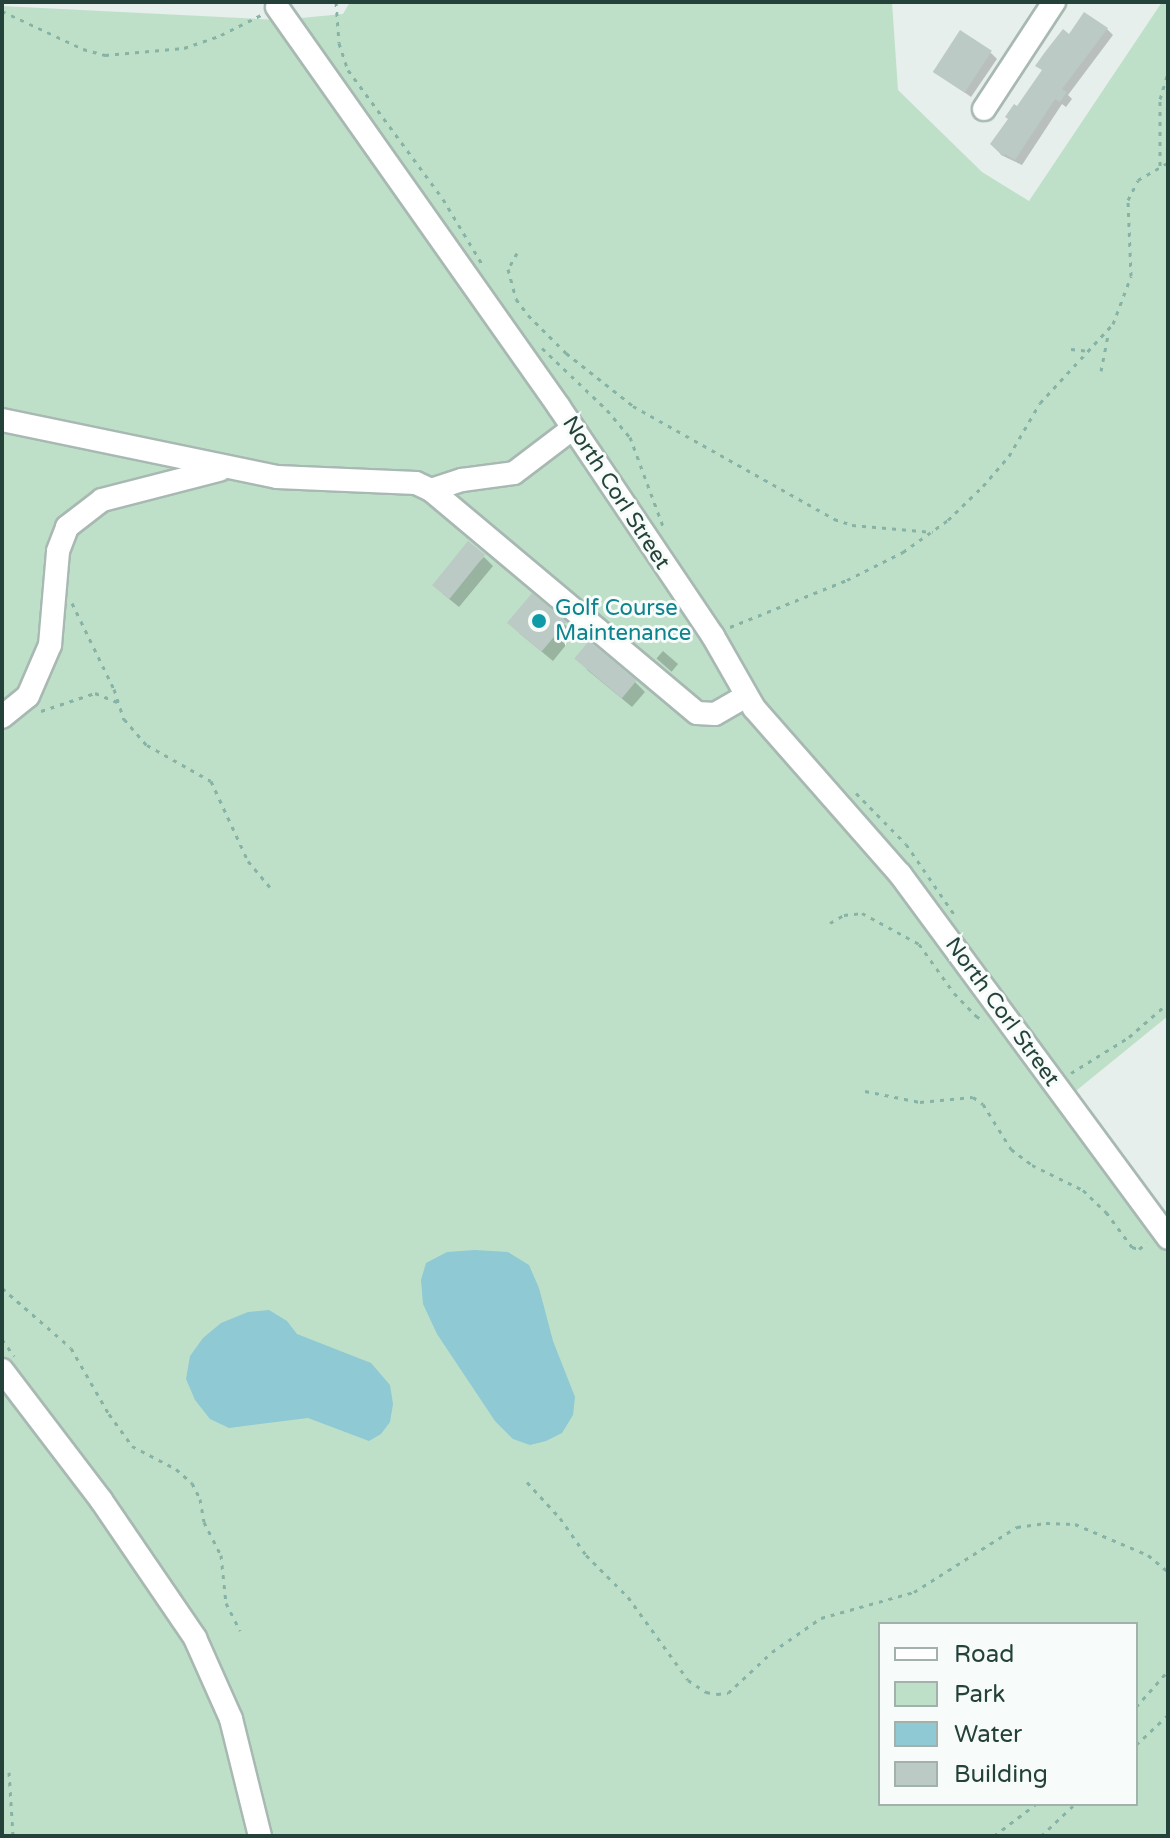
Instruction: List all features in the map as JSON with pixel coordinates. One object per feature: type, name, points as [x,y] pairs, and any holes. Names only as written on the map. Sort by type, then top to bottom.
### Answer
[{"type":"street","points":[[984,109],[1054,2]]},
{"type":"street","name":"North Corl Street","points":[[277,7],[573,428],[713,636],[746,696],[783,744],[870,836],[1002,1011],[1067,1081],[1163,1231]]},
{"type":"street","points":[[2,420],[226,468],[289,478],[405,482],[431,490],[697,713],[715,714],[746,696]]},
{"type":"street","points":[[431,490],[462,480],[514,473],[573,428]]},
{"type":"street","points":[[2,717],[28,696],[43,665],[50,645],[61,538],[87,508],[119,494],[226,468]]},
{"type":"street","points":[[2,1370],[101,1500],[195,1638],[231,1719],[260,1836]]},
{"type":"path","points":[[336,2],[339,43],[348,70],[443,199],[486,270]]},
{"type":"path","points":[[2,11],[83,49],[105,55],[184,48],[221,35],[277,7]]},
{"type":"path","points":[[1160,166],[1160,99],[1168,72]]},
{"type":"path","points":[[1101,371],[1108,332],[1131,276],[1128,200],[1138,180],[1168,163]]},
{"type":"path","points":[[517,253],[508,269],[516,299],[528,315],[566,353],[633,406],[834,519],[852,525],[934,532]]},
{"type":"path","points":[[713,636],[770,609],[847,580],[934,532],[1000,468],[1040,403],[1108,332]]},
{"type":"path","points":[[538,343],[630,437],[663,528]]},
{"type":"path","points":[[1071,349],[1090,351]]},
{"type":"path","points":[[56,587],[69,598],[80,617],[114,689],[124,719],[147,745],[211,781],[248,861],[270,887]]},
{"type":"path","points":[[39,712],[95,693],[117,702]]},
{"type":"path","points":[[855,793],[906,844],[959,921]]},
{"type":"path","points":[[830,923],[853,913],[870,917],[926,951],[946,983],[976,1016],[991,1020],[1002,1011]]},
{"type":"path","points":[[1067,1081],[1129,1037],[1168,1003]]},
{"type":"path","points":[[865,1091],[920,1102],[973,1097],[983,1104],[1011,1149],[1032,1165],[1083,1190],[1106,1212],[1132,1247],[1145,1245],[1163,1231]]},
{"type":"path","points":[[2,1288],[71,1348],[109,1414],[132,1446],[176,1469],[192,1483],[200,1499],[204,1522],[221,1555],[226,1603],[240,1631]]},
{"type":"path","points":[[527,1482],[560,1518],[586,1555],[628,1597],[688,1680],[717,1694],[728,1693],[772,1652],[821,1618],[914,1592],[1017,1527],[1046,1523],[1075,1524],[1148,1555],[1168,1572]]},
{"type":"path","points":[[1138,1705],[1168,1671]]},
{"type":"path","points":[[1138,1743],[1168,1715]]},
{"type":"path","points":[[9,1772],[13,1836]]},
{"type":"path","points":[[994,1836],[1033,1806]]},
{"type":"path","points":[[1041,1836],[1073,1806]]},
{"type":"green space","points":[[350,2],[892,2],[898,90],[982,172],[1029,201],[1162,2],[1168,2],[1168,1016],[1066,1099],[1168,1238],[1168,1836],[2,1836],[2,6],[280,20],[343,14]]},
{"type":"water","points":[[447,1252],[508,1252],[529,1265],[539,1288],[553,1341],[575,1397],[573,1415],[562,1433],[546,1441],[530,1445],[513,1439],[495,1421],[437,1334],[423,1304],[421,1280],[426,1263]]},
{"type":"water","points":[[269,1310],[287,1321],[297,1334],[371,1363],[390,1385],[393,1404],[390,1422],[381,1434],[369,1441],[308,1418],[229,1428],[210,1419],[195,1400],[186,1379],[190,1356],[203,1338],[221,1323],[248,1312]]},
{"type":"building","points":[[1084,12],[1108,28],[1062,89],[1067,92],[1060,102],[1055,99],[1015,160],[1005,154],[1003,156],[990,144],[1008,119],[1005,117],[1014,104],[1017,106],[1042,70],[1035,66],[1045,52],[1063,29],[1069,34]]},
{"type":"building","points":[[960,30],[992,51],[965,93],[933,72]]},
{"type":"building","points":[[468,541],[485,555],[449,599],[432,585]]},
{"type":"building","name":"Golf Course Maintenance","points":[[532,593],[566,622],[541,652],[507,623]]},
{"type":"building","points":[[589,641],[636,681],[622,698],[574,659]]},
{"type":"place","name":"Golf Course Maintenance","points":[[539,621]]}]
